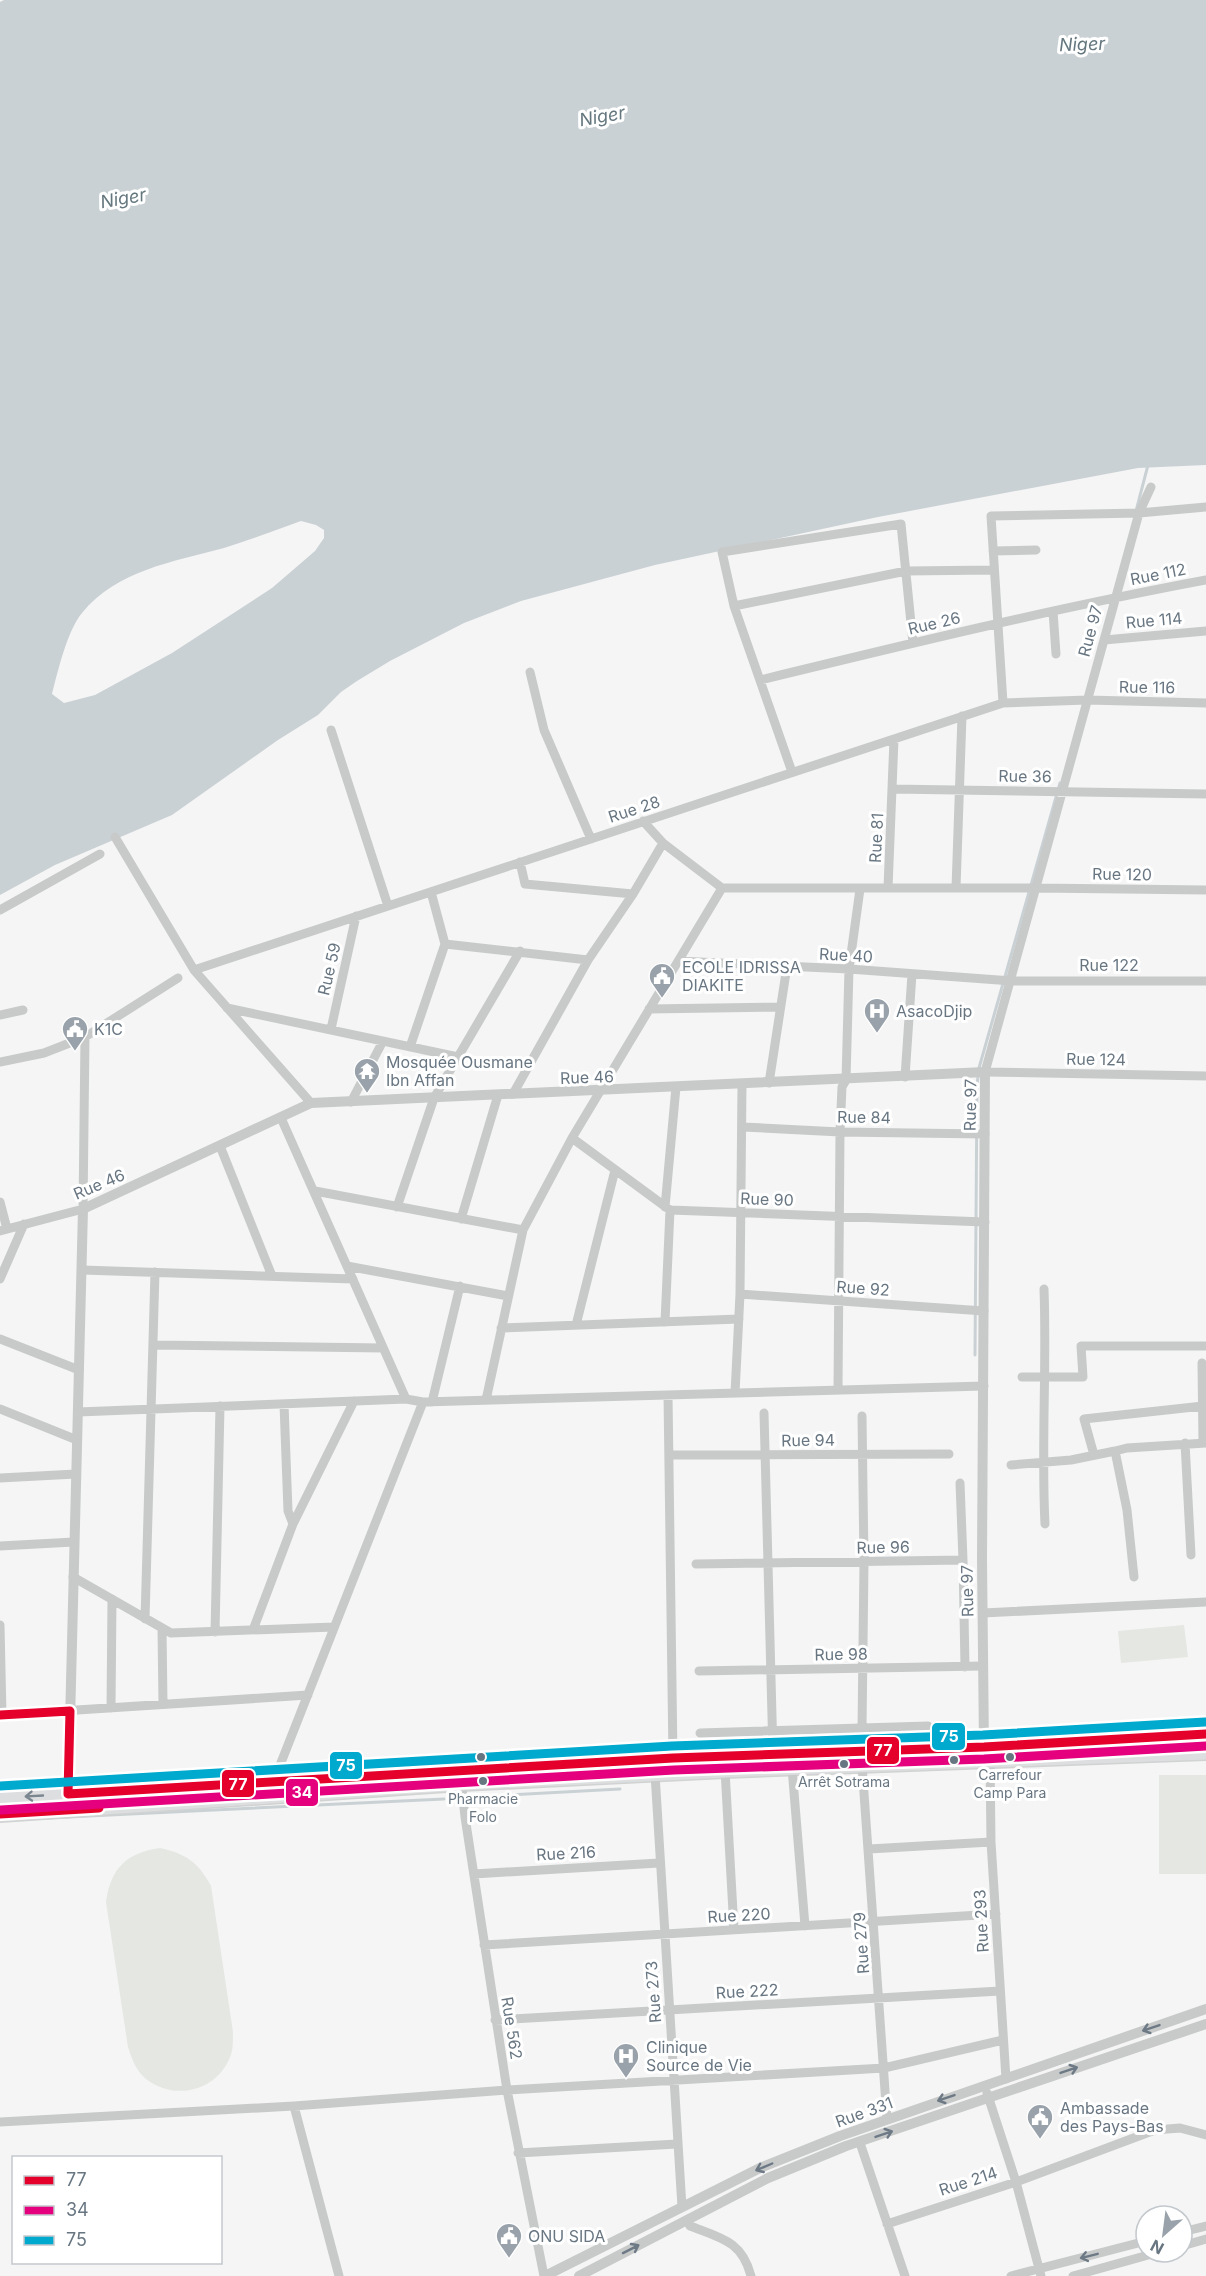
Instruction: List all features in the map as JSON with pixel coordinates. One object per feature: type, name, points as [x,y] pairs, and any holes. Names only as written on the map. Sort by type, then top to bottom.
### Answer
[{"type":"highway","points":[[0,1814],[673,1758],[984,1747],[1206,1734]]},
{"type":"highway","points":[[0,1798],[273,1783],[655,1774],[1206,1752]]},
{"type":"street","name":"Rue 97","points":[[984,1747],[982,1560],[984,1386],[978,1311],[979,1222],[985,1134],[986,1072],[1138,513],[1151,487]]},
{"type":"street","points":[[1003,703],[991,516],[1138,513],[1206,507]]},
{"type":"street","points":[[792,772],[734,606],[722,552],[901,524],[913,643]]},
{"type":"street","points":[[993,551],[1036,550]]},
{"type":"street","points":[[734,606],[906,572],[994,570]]},
{"type":"street","name":"Rue 112","points":[[1115,597],[1206,580]]},
{"type":"street","name":"Rue 26","points":[[760,680],[1115,597]]},
{"type":"street","points":[[1053,611],[1056,654]]},
{"type":"street","name":"Rue 114","points":[[1104,640],[1206,631]]},
{"type":"street","points":[[530,672],[544,730],[591,839]]},
{"type":"street","name":"Rue 28","points":[[194,970],[1003,703],[1087,700]]},
{"type":"street","name":"Rue 116","points":[[1087,700],[1206,703]]},
{"type":"street","points":[[956,888],[962,716]]},
{"type":"street","points":[[331,730],[388,906]]},
{"type":"street","points":[[893,789],[894,739]]},
{"type":"street","name":"Rue 36","points":[[893,789],[1206,794]]},
{"type":"street","name":"Rue 81","points":[[888,888],[893,789]]},
{"type":"street","points":[[486,1400],[523,1230],[572,1138],[722,888],[663,843],[643,822]]},
{"type":"street","points":[[115,837],[194,970],[311,1103]]},
{"type":"street","points":[[513,1094],[588,960],[633,894],[663,843]]},
{"type":"street","points":[[0,910],[100,854]]},
{"type":"street","points":[[520,862],[525,884],[633,894]]},
{"type":"street","name":"Rue 120","points":[[722,888],[1206,890]]},
{"type":"street","points":[[838,1390],[840,1132],[842,1087],[846,1080],[849,969],[860,889]]},
{"type":"street","points":[[410,1047],[445,944],[430,892]]},
{"type":"street","name":"Rue 59","points":[[331,1029],[356,916]]},
{"type":"street","points":[[445,944],[588,960]]},
{"type":"street","points":[[397,1207],[434,1098],[520,951]]},
{"type":"street","name":"Rue 40","points":[[678,961],[849,969],[1012,981]]},
{"type":"street","points":[[769,1083],[787,966]]},
{"type":"street","points":[[905,1077],[912,974]]},
{"type":"street","points":[[0,1062],[44,1053],[85,1037],[177,978]]},
{"type":"street","name":"Rue 122","points":[[1012,981],[1206,981]]},
{"type":"street","points":[[649,1009],[780,1007]]},
{"type":"street","points":[[227,1008],[458,1057]]},
{"type":"street","points":[[0,1015],[23,1010]]},
{"type":"street","points":[[68,1810],[82,1270],[85,1037]]},
{"type":"street","points":[[351,1102],[383,1041]]},
{"type":"street","name":"Rue 46","points":[[3,1230],[83,1209],[311,1103],[600,1092],[986,1072]]},
{"type":"street","name":"Rue 124","points":[[986,1072],[1206,1076]]},
{"type":"street","points":[[735,1393],[740,1294],[742,1084]]},
{"type":"street","points":[[665,1322],[667,1208],[676,1088]]},
{"type":"street","points":[[461,1219],[498,1095]]},
{"type":"street","points":[[281,1118],[406,1399]]},
{"type":"street","name":"Rue 84","points":[[743,1127],[840,1132],[985,1134]]},
{"type":"street","points":[[572,1138],[667,1208]]},
{"type":"street","points":[[220,1146],[272,1276]]},
{"type":"street","points":[[576,1325],[615,1170]]},
{"type":"street","points":[[315,1191],[523,1230]]},
{"type":"street","points":[[0,1202],[3,1230]]},
{"type":"street","name":"Rue 90","points":[[667,1208],[979,1222]]},
{"type":"street","points":[[0,1279],[24,1224]]},
{"type":"street","points":[[347,1266],[508,1296]]},
{"type":"street","points":[[82,1270],[353,1279]]},
{"type":"street","points":[[146,1619],[155,1272]]},
{"type":"street","points":[[273,1783],[334,1627],[428,1402],[460,1286]]},
{"type":"street","points":[[1044,1289],[1043,1407],[1046,1437],[1042,1463],[1045,1524]]},
{"type":"street","name":"Rue 92","points":[[740,1294],[978,1311]]},
{"type":"street","points":[[501,1328],[739,1319]]},
{"type":"street","points":[[0,1339],[79,1370]]},
{"type":"street","points":[[154,1345],[383,1348]]},
{"type":"street","points":[[1022,1377],[1083,1377],[1081,1346],[1206,1346]]},
{"type":"street","points":[[1011,1465],[1042,1463],[1127,1448],[1204,1443],[1202,1363]]},
{"type":"street","points":[[78,1412],[406,1399],[428,1402],[984,1386]]},
{"type":"street","points":[[668,1395],[673,1758]]},
{"type":"street","points":[[253,1630],[293,1524],[354,1401]]},
{"type":"street","points":[[1094,1455],[1084,1419],[1204,1401]]},
{"type":"street","points":[[284,1404],[288,1511],[293,1524]]},
{"type":"street","points":[[215,1632],[220,1406]]},
{"type":"street","points":[[0,1409],[77,1440]]},
{"type":"street","points":[[764,1413],[773,1754]]},
{"type":"street","points":[[862,1416],[864,1562],[862,1729]]},
{"type":"street","points":[[1185,1443],[1191,1555]]},
{"type":"street","points":[[1115,1451],[1127,1510],[1134,1577]]},
{"type":"street","name":"Rue 94","points":[[669,1455],[949,1454]]},
{"type":"street","points":[[0,1479],[76,1474]]},
{"type":"street","points":[[960,1483],[965,1666]]},
{"type":"street","points":[[0,1546],[74,1542]]},
{"type":"street","name":"Rue 96","points":[[696,1564],[963,1560]]},
{"type":"street","points":[[73,1577],[171,1634],[334,1627]]},
{"type":"street","points":[[111,1708],[112,1599]]},
{"type":"street","points":[[983,1613],[1206,1602]]},
{"type":"street","points":[[0,1625],[1,1715],[308,1695]]},
{"type":"street","points":[[162,1628],[163,1704]]},
{"type":"street","name":"Rue 98","points":[[699,1671],[983,1666]]},
{"type":"street","points":[[700,1733],[928,1726]]},
{"type":"street","points":[[984,1747],[991,1761]]},
{"type":"street","name":"Rue 293","points":[[991,1761],[991,1842],[1006,2079]]},
{"type":"street","name":"Rue 279","points":[[862,1766],[887,2119]]},
{"type":"street","points":[[792,1768],[804,1926]]},
{"type":"street","points":[[725,1770],[734,1930]]},
{"type":"street","name":"Rue 273","points":[[655,1774],[682,2207]]},
{"type":"street","name":"Rue 562","points":[[461,1777],[495,2020],[518,2153],[545,2276]]},
{"type":"street","points":[[869,1849],[991,1842]]},
{"type":"street","name":"Rue 216","points":[[474,1874],[659,1863]]},
{"type":"street","name":"Rue 220","points":[[484,1945],[996,1914]]},
{"type":"street","name":"Rue 222","points":[[495,2020],[1000,1991]]},
{"type":"street","name":"Rue 331","points":[[545,2276],[760,2168],[887,2119],[1206,2009]]},
{"type":"street","name":"Rue 331","points":[[579,2276],[768,2178],[860,2142],[1206,2024]]},
{"type":"street","points":[[0,2122],[294,2106],[507,2090],[884,2068],[1003,2040]]},
{"type":"street","points":[[985,2085],[1016,2182],[1040,2272]]},
{"type":"street","points":[[294,2106],[339,2276]]},
{"type":"street","name":"Rue 214","points":[[887,2224],[1016,2182],[1155,2130],[1180,2128],[1206,2134]]},
{"type":"street","points":[[860,2142],[905,2276]]},
{"type":"street","points":[[518,2153],[677,2144]]},
{"type":"street","points":[[687,2220],[690,2226],[725,2240],[739,2250],[748,2263],[751,2276]]},
{"type":"street","points":[[1011,2276],[1040,2272],[1134,2245]]},
{"type":"street","points":[[1073,2276],[1134,2259]]},
{"type":"shaded area","points":[[1184,1625],[1188,1657],[1121,1663],[1118,1631]]},
{"type":"shaded area","points":[[1159,1775],[1206,1775],[1206,1874],[1159,1874]]},
{"type":"shaded area","points":[[160,1848],[190,1860],[211,1886],[233,2032],[232,2051],[219,2075],[209,2083],[184,2091],[158,2086],[146,2079],[133,2060],[128,2047],[106,1902],[112,1880],[122,1864],[138,1854]]},
{"type":"water","name":"Niger","points":[[4,0],[1206,0],[1206,465],[1138,468],[878,517],[655,565],[521,601],[464,623],[390,661],[357,681],[341,692],[318,715],[278,740],[172,815],[55,865],[0,895],[0,2]],"holes":[[[301,521],[324,530],[324,538],[315,551],[272,588],[172,653],[95,695],[64,703],[52,694],[64,652],[77,621],[96,598],[112,587],[129,577],[166,563],[224,548]]]},
{"type":"waterway","points":[[1136,511],[1148,465]]},
{"type":"waterway","points":[[975,1355],[979,1068],[1060,783]]},
{"type":"waterway","points":[[473,1797],[620,1789]]},
{"type":"waterway","points":[[47,1818],[444,1799]]},
{"type":"transit line","name":"77","points":[[0,1715],[70,1711],[68,1794],[673,1758],[984,1747],[1206,1734]]},
{"type":"transit line","name":"75","points":[[0,1786],[672,1746],[983,1735],[1205,1722]]},
{"type":"transit line","name":"34","points":[[1,1810],[674,1770],[984,1759],[1206,1746]]},
{"type":"transit line","name":"77","points":[[0,1814],[99,1808]]},
{"type":"place","name":"ECOLE IDRISSA DIAKITE","points":[[662,999]]},
{"type":"place","name":"AsacoDjip","points":[[877,1034]]},
{"type":"place","name":"K1C","points":[[75,1052]]},
{"type":"place","name":"Mosquée Ousmane Ibn Affan","points":[[367,1094]]},
{"type":"place","name":"Carrefour Camp Para","points":[[1010,1757]]},
{"type":"place","name":"Arrêt Sotrama","points":[[844,1764]]},
{"type":"place","name":"Pharmacie Folo","points":[[483,1781]]},
{"type":"place","name":"Clinique Source de Vie","points":[[626,2079]]},
{"type":"place","name":"Ambassade des Pays-Bas","points":[[1040,2140]]},
{"type":"place","name":"ONU SIDA","points":[[509,2259]]}]
